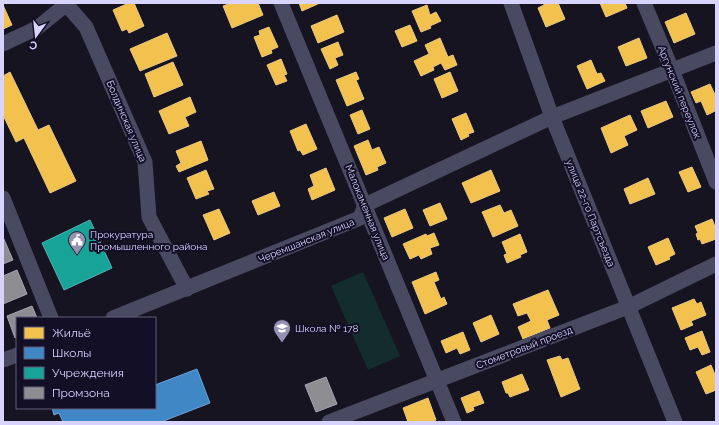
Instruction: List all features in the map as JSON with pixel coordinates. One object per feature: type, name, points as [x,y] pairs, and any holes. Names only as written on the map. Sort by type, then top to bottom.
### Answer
[{"type":"street","points":[[3,44],[37,28],[67,3]]},
{"type":"street","name":"Болдинская улица","points":[[67,3],[86,27],[145,162],[149,217],[187,289]]},
{"type":"street","name":"Малокаменная улица","points":[[281,3],[454,422]]},
{"type":"street","name":"улица 22-го Партсъезда","points":[[511,3],[552,117],[675,422]]},
{"type":"street","name":"Аргунский переулок","points":[[644,3],[716,182]]},
{"type":"street","points":[[365,205],[552,117],[716,54]]},
{"type":"street","points":[[3,198],[51,317]]},
{"type":"street","name":"Черемшанская улица","points":[[116,317],[360,218],[365,205]]},
{"type":"street","name":"Стометровый проезд","points":[[329,422],[628,307],[716,264]]},
{"type":"street","points":[[3,360],[16,355]]},
{"type":"green space","points":[[363,272],[400,356],[368,370],[331,286]]},
{"type":"building: Жильё","points":[[129,3],[134,3],[144,26],[129,33],[127,29],[122,31],[113,10]]},
{"type":"building: Жильё","points":[[231,3],[258,3],[263,15],[232,28],[223,6]]},
{"type":"building: Жильё","points":[[299,3],[320,3],[302,11]]},
{"type":"building: Жильё","points":[[544,3],[558,3],[565,19],[546,27],[538,8],[544,5]]},
{"type":"building: Жильё","points":[[600,3],[625,3],[627,8],[606,17]]},
{"type":"building: Жильё","points":[[3,5],[12,25],[3,29]]},
{"type":"building: Жильё","points":[[427,5],[430,15],[436,12],[441,21],[430,26],[431,28],[421,32],[412,11]]},
{"type":"building: Жильё","points":[[686,13],[695,34],[674,43],[665,22]]},
{"type":"building: Жильё","points":[[337,15],[344,32],[318,43],[311,26]]},
{"type":"building: Жильё","points":[[410,25],[417,41],[402,47],[395,31]]},
{"type":"building: Жильё","points":[[269,27],[278,47],[271,50],[272,53],[262,57],[254,37],[260,35],[259,31]]},
{"type":"building: Жильё","points":[[167,33],[177,56],[140,71],[130,49]]},
{"type":"building: Жильё","points":[[440,38],[448,57],[453,55],[457,65],[445,70],[441,63],[433,67],[434,70],[421,76],[414,61],[429,54],[425,45]]},
{"type":"building: Жильё","points":[[639,38],[647,58],[626,66],[618,47]]},
{"type":"building: Жильё","points":[[338,42],[343,55],[335,58],[338,65],[330,69],[321,49]]},
{"type":"building: Жильё","points":[[281,59],[287,74],[284,75],[287,81],[276,85],[267,65]]},
{"type":"building: Жильё","points":[[591,60],[597,74],[601,73],[605,81],[587,89],[577,66]]},
{"type":"building: Жильё","points":[[173,62],[183,85],[154,97],[145,74]]},
{"type":"building: Жильё","points":[[10,72],[38,130],[49,125],[76,181],[50,193],[24,138],[16,142],[3,115],[3,76]]},
{"type":"building: Жильё","points":[[356,72],[359,79],[356,80],[364,99],[347,106],[336,80]]},
{"type":"building: Жильё","points":[[450,72],[458,91],[442,98],[434,79]]},
{"type":"building: Жильё","points":[[710,84],[716,97],[716,108],[714,108],[715,111],[707,115],[701,101],[696,103],[691,92]]},
{"type":"building: Жильё","points":[[190,97],[196,112],[185,117],[189,126],[169,134],[159,111]]},
{"type":"building: Жильё","points":[[666,101],[673,117],[648,128],[641,111]]},
{"type":"building: Жильё","points":[[362,110],[370,129],[358,134],[350,115]]},
{"type":"building: Жильё","points":[[466,113],[474,132],[468,134],[469,136],[461,140],[452,119]]},
{"type":"building: Жильё","points":[[630,115],[637,130],[624,136],[628,145],[611,153],[601,128]]},
{"type":"building: Жильё","points":[[306,124],[317,149],[303,155],[300,150],[298,151],[290,131]]},
{"type":"building: Жильё","points":[[368,140],[372,150],[379,147],[386,163],[377,167],[378,170],[366,175],[354,146]]},
{"type":"building: Жильё","points":[[201,141],[208,160],[179,172],[176,166],[181,163],[176,151]]},
{"type":"building: Жильё","points":[[692,167],[701,187],[688,192],[679,172]]},
{"type":"building: Жильё","points":[[326,168],[335,190],[312,200],[308,189],[314,186],[310,175]]},
{"type":"building: Жильё","points":[[206,170],[214,189],[207,191],[209,194],[196,199],[187,178]]},
{"type":"building: Жильё","points":[[491,170],[500,191],[471,203],[462,183]]},
{"type":"building: Жильё","points":[[648,178],[655,194],[630,204],[624,189]]},
{"type":"building: Жильё","points":[[274,192],[280,206],[258,215],[252,201]]},
{"type":"building: Жильё","points":[[440,203],[447,219],[430,226],[423,210]]},
{"type":"building: Жильё","points":[[500,205],[504,213],[511,210],[518,226],[493,237],[482,212]]},
{"type":"building: Жильё","points":[[219,209],[230,233],[214,240],[203,215]]},
{"type":"building: Жильё","points":[[405,209],[413,228],[392,237],[384,218]]},
{"type":"building: Жильё","points":[[712,219],[716,229],[716,239],[702,244],[700,239],[698,240],[696,234],[698,233],[695,226]]},
{"type":"building: Жильё","points":[[434,233],[439,245],[430,248],[432,254],[421,259],[419,255],[410,259],[403,244],[426,234],[427,236]]},
{"type":"building: Жильё","points":[[520,234],[527,252],[520,255],[521,257],[507,263],[504,255],[507,254],[502,242]]},
{"type":"building: Жильё","points":[[668,238],[675,254],[669,257],[670,259],[656,265],[648,247]]},
{"type":"building: Жильё","points":[[436,272],[439,280],[434,282],[441,299],[444,297],[447,304],[425,314],[412,282]]},
{"type":"building: Жильё","points":[[548,290],[559,315],[547,320],[550,328],[523,339],[518,327],[531,321],[527,313],[518,316],[513,304]]},
{"type":"building: Жильё","points":[[694,299],[697,304],[701,302],[706,315],[691,321],[693,325],[681,330],[672,308]]},
{"type":"building: Жильё","points":[[491,315],[499,334],[481,342],[473,323]]},
{"type":"building: Жильё","points":[[702,331],[710,352],[702,355],[698,347],[690,350],[685,338]]},
{"type":"building: Жильё","points":[[463,332],[470,350],[460,354],[457,348],[446,353],[441,341]]},
{"type":"building: Жильё","points":[[560,356],[562,360],[568,358],[580,389],[561,397],[547,360]]},
{"type":"building: Жильё","points":[[711,365],[716,377],[716,390],[706,394],[696,372]]},
{"type":"building: Жильё","points":[[522,374],[529,390],[510,397],[508,393],[506,393],[502,382]]},
{"type":"building: Жильё","points":[[479,391],[484,403],[473,407],[474,410],[467,413],[461,398]]},
{"type":"building: Жильё","points":[[428,398],[436,420],[432,422],[408,422],[403,408]]},
{"type":"building: Школы","points":[[197,369],[210,403],[161,422],[63,422],[59,413],[54,415],[52,409],[156,409],[156,385]]},
{"type":"building: Учреждения","name":"Прокуратура Промышленного района","points":[[90,220],[112,268],[64,290],[42,243]]},
{"type":"building: Промзона","points":[[3,237],[13,260],[3,264]]},
{"type":"building: Промзона","points":[[17,270],[27,294],[3,304],[3,276]]},
{"type":"building: Промзона","points":[[32,306],[37,317],[16,317],[15,338],[7,316]]},
{"type":"building: Промзона","points":[[326,377],[337,404],[316,412],[305,385]]},
{"type":"place","name":"Прокуратура Промышленного района","points":[[77,255]]},
{"type":"place","name":"Школа № 178","points":[[282,343]]}]
